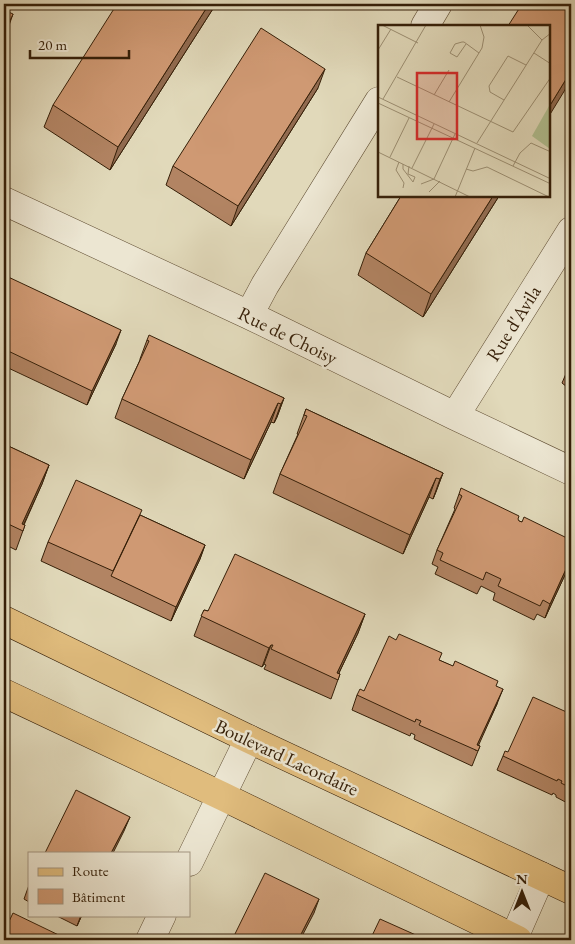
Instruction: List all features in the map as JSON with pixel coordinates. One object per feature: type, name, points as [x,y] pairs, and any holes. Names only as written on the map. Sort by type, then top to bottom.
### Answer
[{"type":"main road","name":"Boulevard Lacordaire","points":[[4,620],[249,739],[571,890]]},
{"type":"main road","points":[[4,693],[222,796],[515,940]]},
{"type":"street","points":[[425,25],[438,4]]},
{"type":"street","points":[[249,316],[265,285],[378,103]]},
{"type":"street","name":"Rue de Choisy","points":[[4,201],[249,316],[571,471]]},
{"type":"street","name":"Rue d'Avila","points":[[455,416],[571,231]]},
{"type":"street","points":[[190,860],[249,739]]},
{"type":"street","points":[[515,940],[540,876]]},
{"type":"street","points":[[150,940],[162,916]]},
{"type":"building","points":[[117,4],[209,4],[118,147],[53,105]]},
{"type":"building","points":[[522,4],[571,4],[571,71],[550,105],[550,25],[509,25]]},
{"type":"building","points":[[4,10],[13,14],[4,34]]},
{"type":"building","points":[[261,28],[325,69],[238,206],[173,166]]},
{"type":"building","points":[[400,198],[492,198],[431,294],[366,253]]},
{"type":"building","points":[[4,275],[121,330],[92,391],[4,349]]},
{"type":"building","points":[[149,335],[284,398],[281,404],[278,403],[251,460],[122,399],[149,341],[147,340]]},
{"type":"building","points":[[306,409],[443,473],[440,479],[436,478],[410,535],[280,474],[307,416],[304,415]]},
{"type":"building","points":[[4,444],[49,465],[22,524],[25,525],[23,531],[4,522]]},
{"type":"building","points":[[76,480],[142,510],[113,571],[48,542]]},
{"type":"building","points":[[461,488],[519,516],[519,521],[522,522],[524,517],[571,540],[571,558],[550,604],[543,600],[540,606],[498,586],[501,579],[486,572],[483,580],[440,560],[443,553],[437,550],[462,496],[459,494]]},
{"type":"building","points":[[140,515],[205,545],[176,607],[111,576]]},
{"type":"building","points":[[235,554],[365,614],[337,673],[340,674],[338,680],[271,649],[273,645],[269,648],[201,616],[204,610],[208,611]]},
{"type":"building","points":[[399,634],[442,653],[439,660],[453,666],[455,661],[498,681],[496,686],[503,689],[477,745],[480,746],[478,751],[419,725],[421,721],[416,719],[415,722],[357,695],[360,689],[364,691],[389,636],[396,640]]},
{"type":"building","points":[[533,697],[571,714],[571,788],[561,783],[562,781],[558,779],[557,781],[503,756],[505,751],[508,752]]},
{"type":"building","points":[[76,790],[130,817],[112,852],[45,852]]},
{"type":"building","points":[[265,873],[319,899],[298,940],[232,940]]},
{"type":"building","points":[[13,913],[69,940],[4,940],[4,932]]},
{"type":"building","points":[[380,919],[427,940],[370,940]]}]
